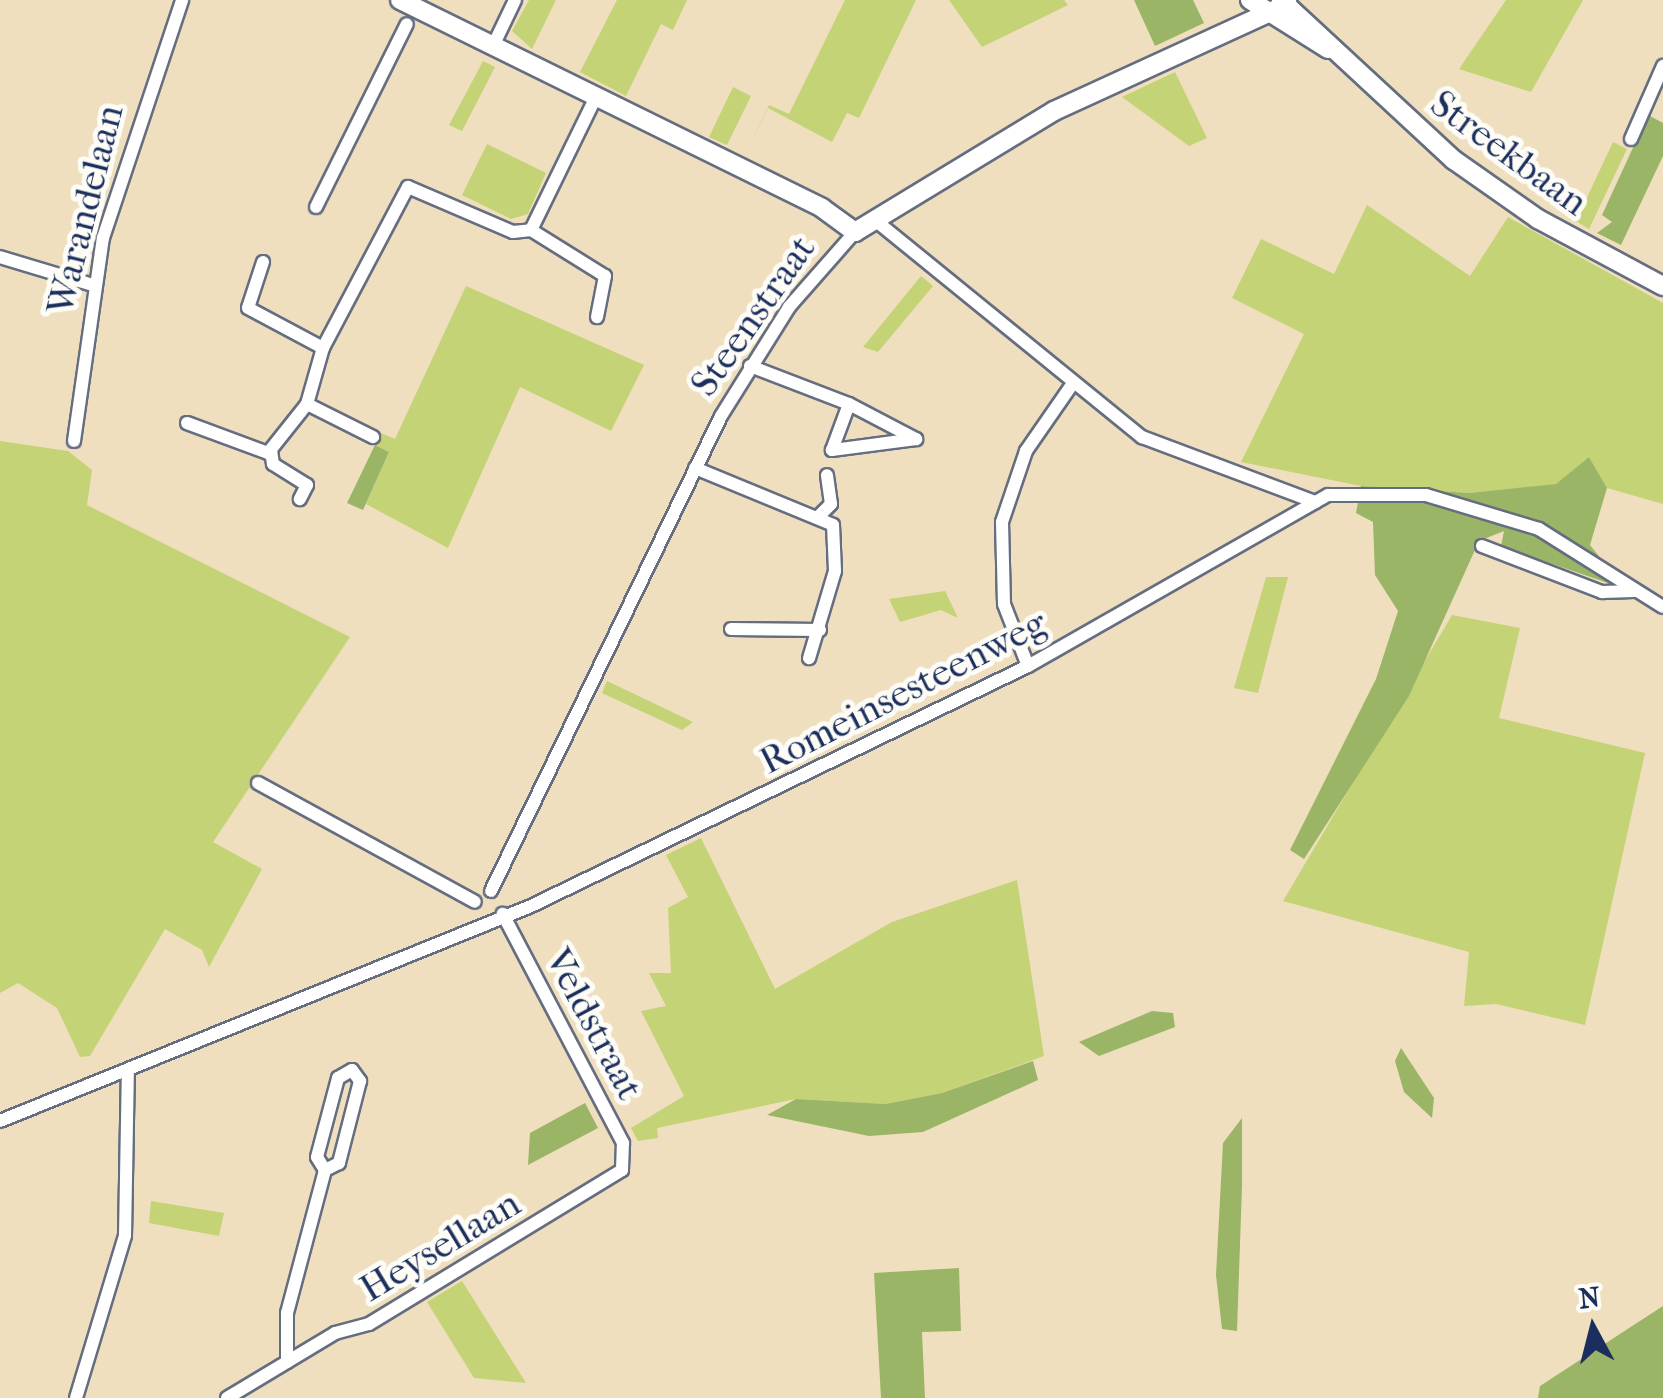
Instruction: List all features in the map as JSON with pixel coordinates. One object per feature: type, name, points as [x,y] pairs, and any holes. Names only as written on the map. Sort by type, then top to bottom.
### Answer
[{"type":"street","name":"Warandelaan","points":[[74,441],[93,285],[138,113],[182,0]]},
{"type":"street","points":[[400,0],[855,232]]},
{"type":"street","points":[[493,46],[515,0]]},
{"type":"street","name":"Streekbaan","points":[[1250,0],[1283,4],[1496,190],[1663,286]]},
{"type":"street","name":"Steenstraat","points":[[491,891],[695,468],[750,366],[855,232],[1030,124],[1283,4]]},
{"type":"street","points":[[316,207],[407,24]]},
{"type":"street","points":[[1632,139],[1659,101],[1663,66]]},
{"type":"street","points":[[531,230],[596,97]]},
{"type":"street","points":[[187,423],[255,456],[270,450],[307,404],[322,348],[402,190],[420,186],[513,232],[531,230],[608,280],[596,316]]},
{"type":"street","points":[[876,221],[1071,386],[1163,450],[1288,485],[1315,502]]},
{"type":"street","points":[[0,257],[93,285]]},
{"type":"street","points":[[263,262],[248,308],[322,348]]},
{"type":"street","points":[[750,366],[848,404],[915,433],[916,439],[832,450],[848,404]]},
{"type":"street","points":[[1028,666],[1004,604],[1002,522],[1019,464],[1071,386]]},
{"type":"street","points":[[307,404],[373,437]]},
{"type":"street","points":[[270,450],[273,464],[307,484],[300,498]]},
{"type":"street","points":[[695,468],[834,525],[835,542],[820,630],[809,658]]},
{"type":"street","points":[[819,516],[831,504],[827,476]]},
{"type":"street","name":"Romeinsesteenweg","points":[[0,1121],[371,976],[467,925],[531,906],[1028,666],[1315,502],[1372,492],[1448,500],[1563,539],[1663,608]]},
{"type":"street","points":[[1482,546],[1602,592],[1634,591]]},
{"type":"street","points":[[731,630],[820,630]]},
{"type":"street","points":[[258,783],[475,902]]},
{"type":"street","points":[[467,925],[475,902],[491,891],[504,912]]},
{"type":"street","name":"Veldstraat","points":[[504,912],[623,1143],[625,1163]]},
{"type":"street","points":[[76,1398],[126,1236],[128,1070]]},
{"type":"street","points":[[287,1362],[287,1312],[325,1170],[340,1160],[360,1084],[352,1070],[338,1078],[317,1156],[325,1170]]},
{"type":"street","name":"Heysellaan","points":[[227,1398],[287,1362],[369,1324],[625,1163]]},
{"type":"green space","points":[[529,0],[556,0],[532,49],[512,31]]},
{"type":"green space","points":[[617,0],[687,0],[673,30],[661,24],[626,96],[580,72]]},
{"type":"green space","points":[[845,0],[916,0],[859,118],[847,113],[832,142],[768,108],[745,154],[769,105],[789,114]]},
{"type":"green space","points":[[949,0],[1064,0],[1068,5],[982,47]]},
{"type":"green space","points":[[1134,0],[1193,0],[1204,23],[1155,46]]},
{"type":"green space","points":[[1506,0],[1583,0],[1531,92],[1459,69]]},
{"type":"green space","points":[[483,61],[495,67],[462,131],[449,125]]},
{"type":"green space","points":[[1175,72],[1207,138],[1189,146],[1122,97]]},
{"type":"green space","points":[[733,87],[751,96],[727,145],[709,137]]},
{"type":"green space","points":[[1648,115],[1663,123],[1663,156],[1621,245],[1597,233],[1612,222],[1602,215]]},
{"type":"green space","points":[[1613,142],[1627,149],[1589,229],[1576,221]]},
{"type":"green space","points":[[487,144],[546,173],[528,214],[511,219],[462,195]]},
{"type":"green space","points":[[1367,205],[1470,276],[1508,217],[1663,303],[1663,504],[1607,488],[1589,457],[1557,484],[1469,493],[1361,486],[1241,462],[1304,334],[1232,298],[1261,239],[1334,274]]},
{"type":"green space","points":[[921,276],[933,286],[878,352],[863,347]]},
{"type":"green space","points":[[466,286],[644,365],[611,431],[520,387],[448,548],[366,504],[389,452],[375,445],[381,433],[395,439]]},
{"type":"green space","points":[[0,441],[68,451],[92,470],[87,505],[350,637],[213,842],[262,869],[209,967],[202,950],[165,929],[90,1056],[80,1057],[57,1008],[18,983],[0,993]]},
{"type":"green space","points":[[375,445],[389,452],[363,510],[347,503]]},
{"type":"green space","points":[[1589,457],[1607,488],[1590,545],[1625,589],[1501,546],[1504,531],[1479,541],[1409,696],[1304,859],[1290,850],[1376,679],[1398,611],[1375,575],[1373,522],[1356,513],[1361,486],[1469,493],[1556,484]]},
{"type":"green space","points":[[1266,577],[1288,577],[1258,693],[1234,688]]},
{"type":"green space","points":[[945,591],[958,618],[941,610],[900,622],[889,599]]},
{"type":"green space","points":[[1452,615],[1520,628],[1499,718],[1645,753],[1585,1025],[1496,1004],[1464,1006],[1469,952],[1283,901]]},
{"type":"green space","points":[[607,681],[693,722],[682,730],[602,693]]},
{"type":"green space","points":[[701,838],[775,989],[892,922],[1017,880],[1044,1056],[942,1093],[885,1104],[796,1099],[657,1128],[658,1138],[638,1141],[631,1128],[684,1096],[641,1011],[666,1006],[649,973],[671,973],[668,908],[688,897],[666,855]]},
{"type":"green space","points":[[1152,1011],[1173,1013],[1175,1027],[1099,1056],[1079,1042]]},
{"type":"green space","points":[[1401,1048],[1434,1098],[1432,1118],[1404,1092],[1395,1061]]},
{"type":"green space","points":[[1033,1061],[1038,1080],[923,1132],[869,1136],[767,1115],[796,1099],[885,1104],[942,1093]]},
{"type":"green space","points":[[585,1103],[598,1128],[528,1165],[530,1133]]},
{"type":"green space","points":[[1242,1118],[1237,1331],[1222,1329],[1216,1275],[1223,1143]]},
{"type":"green space","points":[[151,1201],[224,1213],[219,1236],[149,1223]]},
{"type":"green space","points":[[959,1268],[961,1331],[922,1332],[925,1398],[881,1398],[874,1273]]},
{"type":"green space","points":[[462,1281],[526,1383],[474,1378],[427,1302]]},
{"type":"green space","points":[[1663,1306],[1663,1398],[1538,1398],[1540,1386]]}]
